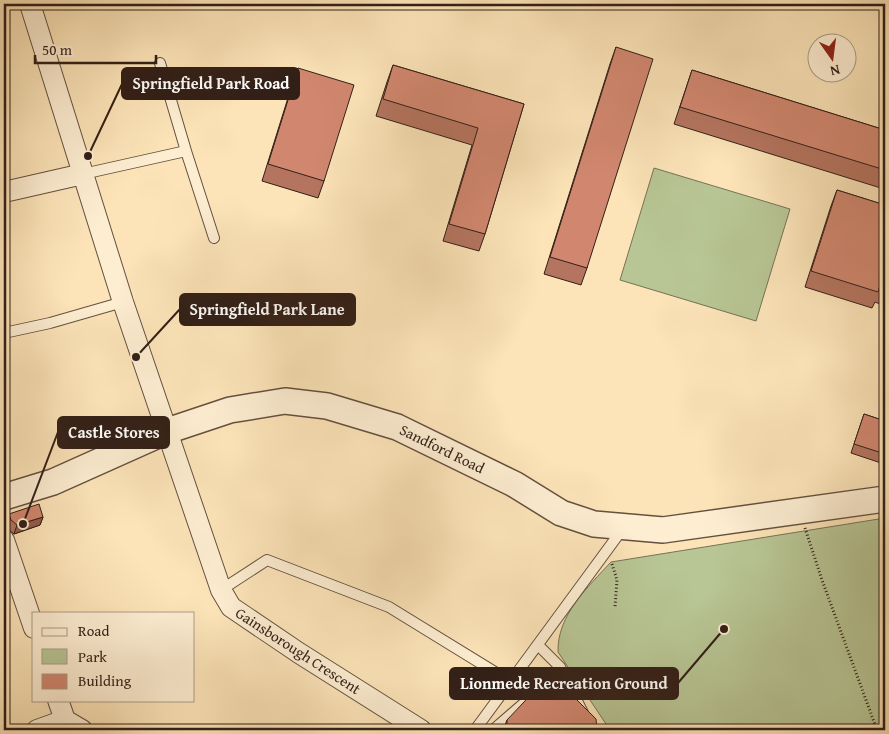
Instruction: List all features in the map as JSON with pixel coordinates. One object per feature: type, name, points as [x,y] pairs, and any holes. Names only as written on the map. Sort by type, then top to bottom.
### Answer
[{"type":"street","name":"Gainsborough Crescent","points":[[30,4],[123,302],[221,590],[231,607],[421,730]]},
{"type":"street","points":[[4,192],[83,174]]},
{"type":"street","name":"Sandford Road","points":[[4,497],[53,482],[167,431],[230,410],[284,401],[327,406],[397,427],[514,484],[562,513],[594,524],[662,530],[885,499]]},
{"type":"street","points":[[4,540],[32,622]]},
{"type":"street","points":[[37,730],[73,725],[59,702]]},
{"type":"lane","points":[[160,63],[214,238]]},
{"type":"lane","points":[[83,174],[186,151]]},
{"type":"lane","points":[[4,333],[50,323],[123,302]]},
{"type":"lane","points":[[475,730],[512,682],[624,526]]},
{"type":"lane","points":[[221,590],[267,560],[389,607],[512,682]]},
{"type":"lane","points":[[538,645],[560,667],[584,715],[588,730]]},
{"type":"lane","points":[[493,730],[537,691]]},
{"type":"path","points":[[800,511],[822,580],[877,730]]},
{"type":"path","points":[[606,552],[617,580],[615,607]]},
{"type":"green space","points":[[654,168],[790,209],[756,321],[620,280]]},
{"type":"green space","points":[[885,518],[885,730],[610,730],[558,652],[559,639],[568,614],[584,592],[611,562]]},
{"type":"building","points":[[616,47],[653,59],[587,268],[550,257]]},
{"type":"building","points":[[393,65],[524,104],[485,234],[449,224],[478,128],[383,99]]},
{"type":"building","points":[[298,68],[354,85],[324,181],[268,164]]},
{"type":"building","points":[[692,70],[885,130],[885,170],[680,107]]},
{"type":"building","points":[[837,190],[885,205],[885,287],[880,285],[878,292],[811,271]]},
{"type":"building","points":[[864,414],[885,421],[885,454],[854,444]]},
{"type":"building","points":[[39,504],[43,517],[17,525],[11,520],[9,514]]},
{"type":"building","points":[[540,685],[563,686],[596,719],[597,730],[507,730],[507,720]]},
{"type":"place","name":"Springfield Park Road","points":[[88,156]]},
{"type":"place","name":"Springfield Park Lane","points":[[136,357]]},
{"type":"place","name":"Castle Stores","points":[[23,524]]},
{"type":"place","name":"Lionmede Recreation Ground","points":[[724,629]]}]
